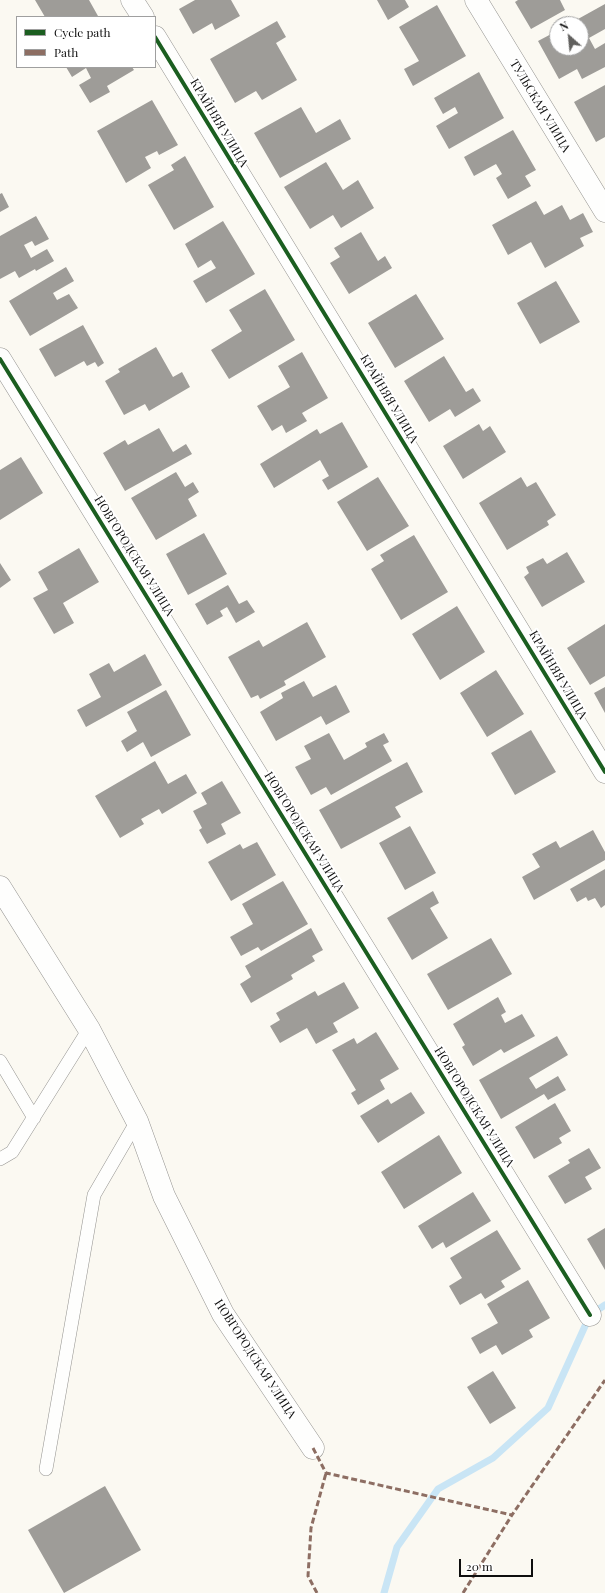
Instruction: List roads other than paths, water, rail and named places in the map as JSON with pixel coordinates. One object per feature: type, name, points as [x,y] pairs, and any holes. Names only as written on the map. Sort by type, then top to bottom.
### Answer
[{"type":"street","points":[[132,0],[142,16]]},
{"type":"street","name":"ТУЛЬСКАЯ УЛИЦА","points":[[476,0],[605,211]]},
{"type":"street","name":"КРАЙНЯЯ УЛИЦА","points":[[156,39],[605,772]]},
{"type":"street","name":"НОВГОРОДСКАЯ УЛИЦА","points":[[0,359],[590,1315]]},
{"type":"street","name":"НОВГОРОДСКАЯ УЛИЦА","points":[[0,887],[89,1029],[137,1121],[164,1196],[223,1314],[312,1448]]},
{"type":"lane","points":[[0,1159],[12,1152],[89,1029]]},
{"type":"lane","points":[[0,1061],[34,1118]]},
{"type":"lane","points":[[46,1469],[94,1195],[137,1121]]},
{"type":"waterway","points":[[384,1593],[397,1547],[438,1489],[493,1458],[548,1408],[590,1315],[605,1305]]}]
